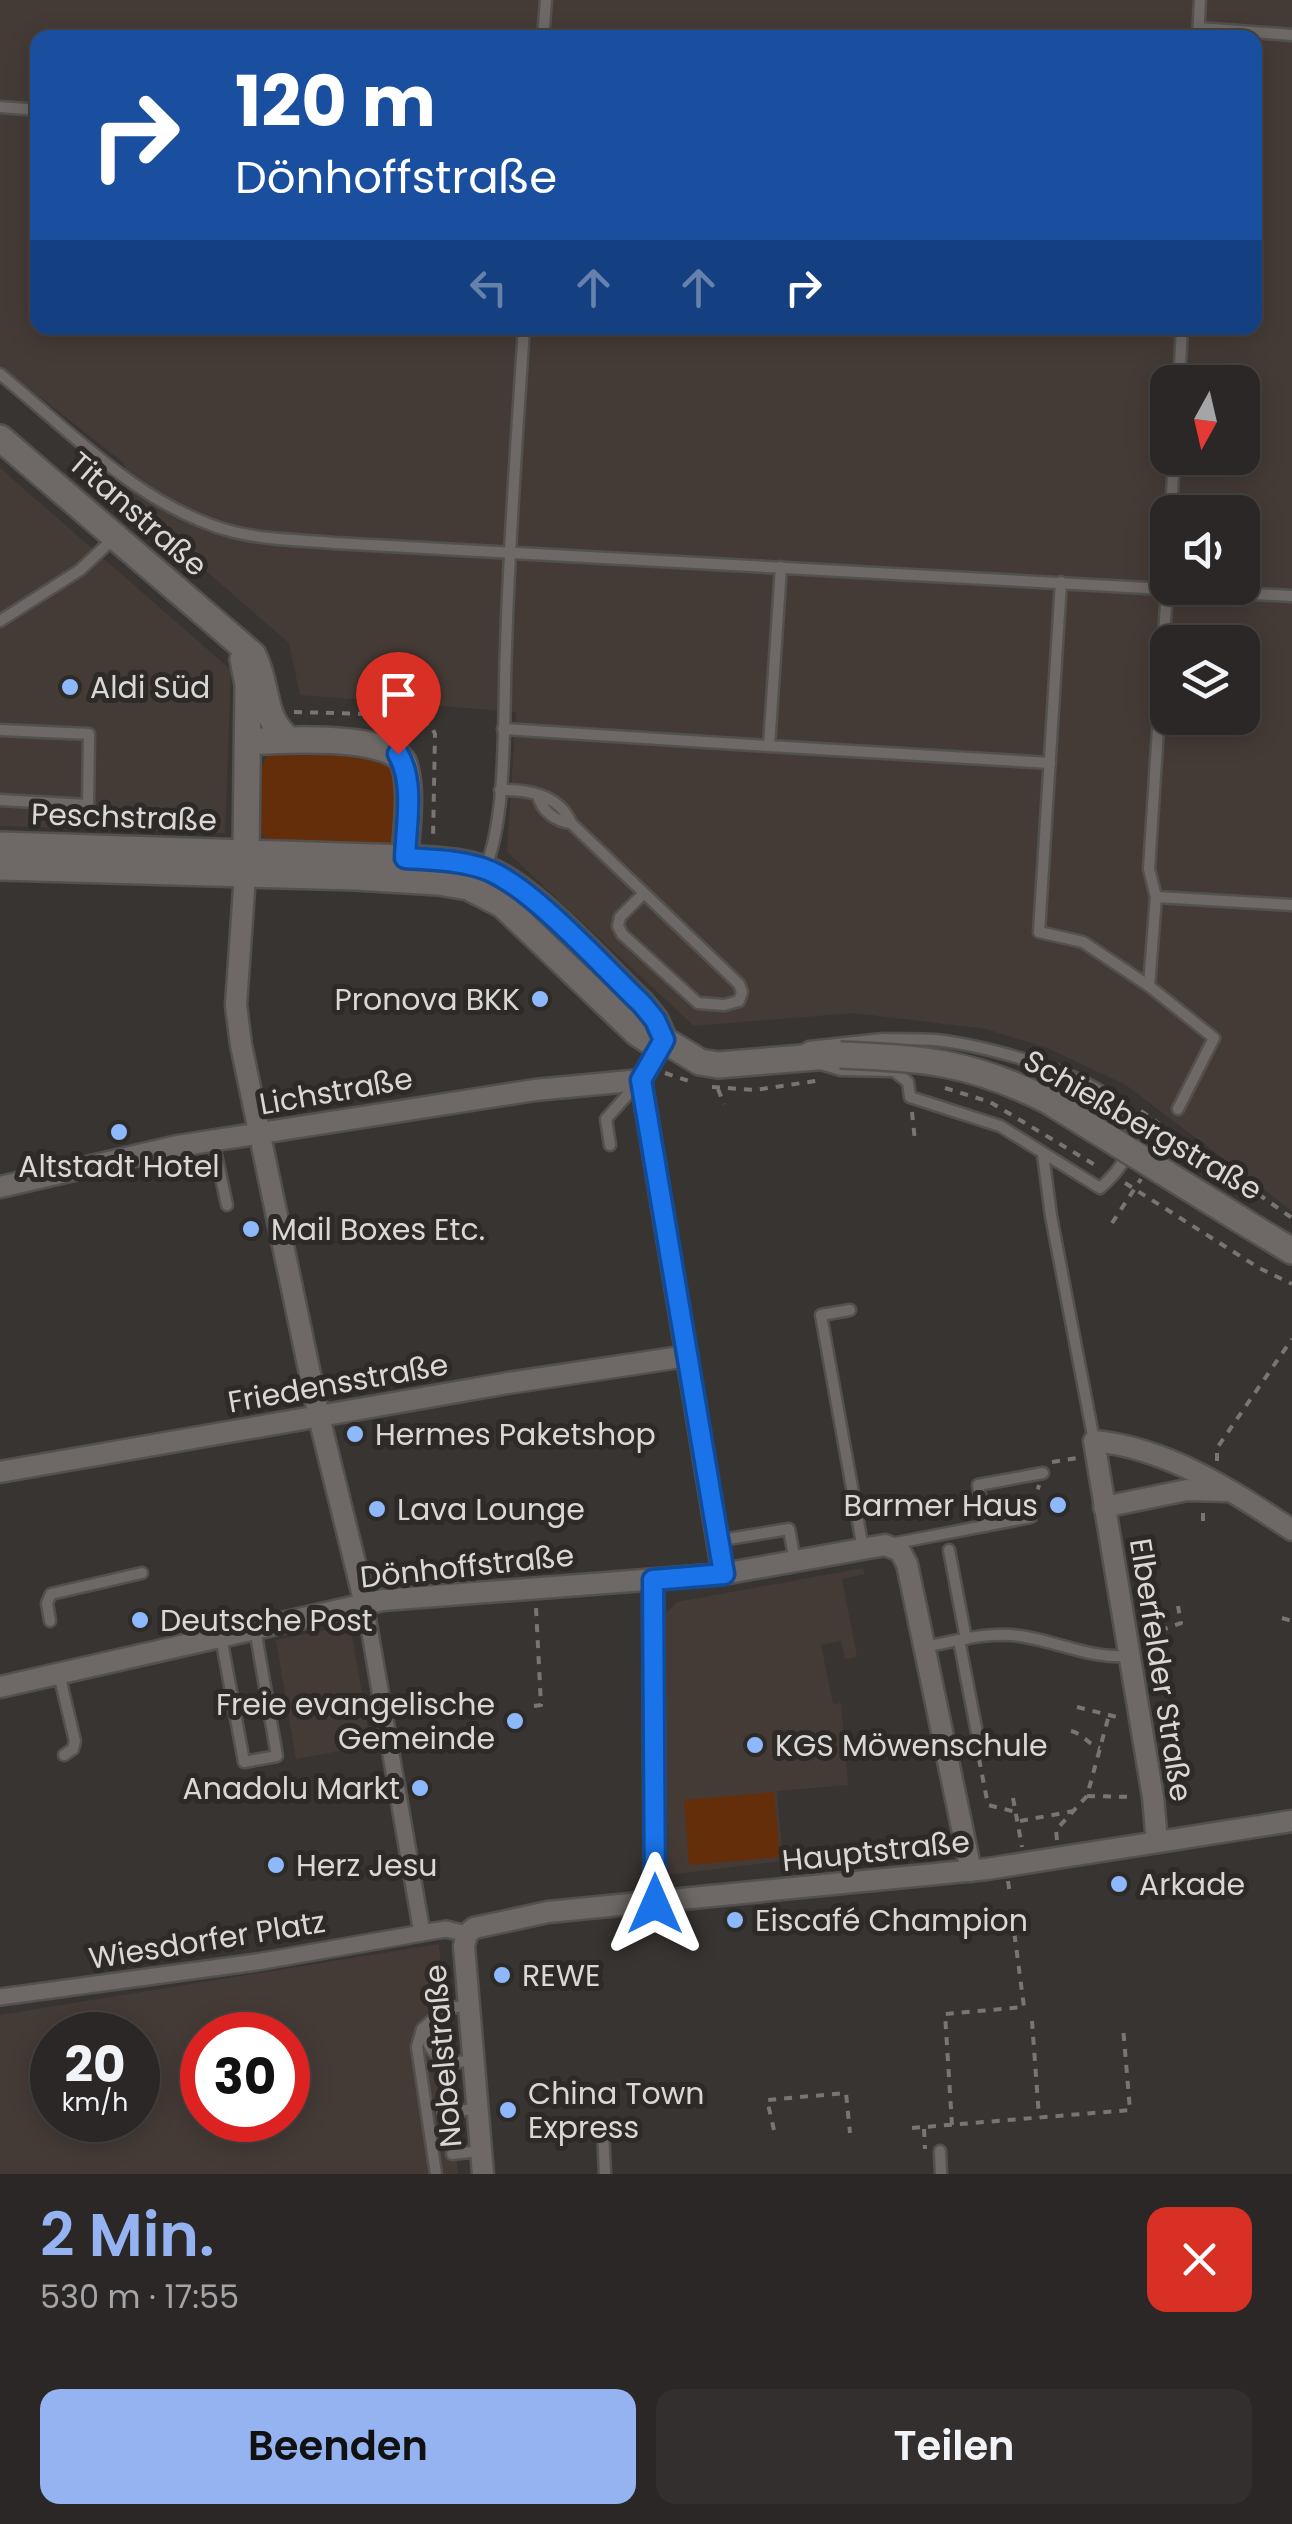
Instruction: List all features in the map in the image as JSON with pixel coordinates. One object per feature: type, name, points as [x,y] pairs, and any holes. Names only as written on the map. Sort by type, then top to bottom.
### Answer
[{"type":"main road","name":"Titanstraße","points":[[0,438],[253,655],[261,670],[274,728],[288,739]]},
{"type":"main road","points":[[234,640],[246,666],[246,864]]},
{"type":"main road","points":[[248,742],[288,739],[353,743],[398,754],[404,765],[407,791],[398,869]]},
{"type":"main road","name":"Peschstraße","points":[[0,845],[246,864]]},
{"type":"main road","name":"Schießbergstraße","points":[[246,864],[398,869],[453,861],[481,880],[510,882],[642,1004],[664,1040],[700,1062],[840,1055],[923,1058],[966,1067],[1047,1100],[1292,1251]]},
{"type":"main road","name":"Peschstraße","points":[[0,867],[246,864]]},
{"type":"street","points":[[246,864],[236,1005],[257,1135],[365,1604],[422,1933]]},
{"type":"street","points":[[664,1040],[645,1073],[686,1356],[724,1574]]},
{"type":"street","name":"Lichstraße","points":[[0,1186],[213,1141],[645,1073]]},
{"type":"street","name":"Friedensstraße","points":[[0,1472],[686,1356]]},
{"type":"street","points":[[1094,1441],[1128,1444],[1208,1476],[1292,1530]]},
{"type":"street","name":"Elberfelder Straße","points":[[1094,1441],[1158,1842]]},
{"type":"street","name":"Elberfelder Straße","points":[[1104,1507],[1188,1490],[1233,1491]]},
{"type":"street","points":[[885,1544],[900,1551],[907,1564],[971,1871]]},
{"type":"street","name":"Dönhoffstraße","points":[[0,1687],[60,1668],[365,1604],[724,1574],[885,1544]]},
{"type":"street","points":[[653,1580],[655,1904]]},
{"type":"street","name":"Hauptstraße","points":[[467,1934],[474,1928],[548,1912],[971,1871],[1292,1821]]},
{"type":"street","name":"Wiesdorfer Platz","points":[[0,1997],[257,1962],[446,1929],[467,1934]]},
{"type":"street","name":"Nobelstraße","points":[[467,1934],[467,2006],[483,2174]]},
{"type":"lane","points":[[544,30],[546,0]]},
{"type":"lane","points":[[1198,30],[1200,0]]},
{"type":"lane","points":[[1262,34],[1292,35]]},
{"type":"lane","points":[[0,107],[30,109]]},
{"type":"lane","points":[[481,880],[496,840],[500,790],[509,553],[524,335]]},
{"type":"lane","points":[[1180,365],[1182,335]]},
{"type":"lane","points":[[0,374],[124,476],[176,511],[235,532],[334,544],[1150,587]]},
{"type":"lane","points":[[0,620],[80,570],[115,537]]},
{"type":"lane","points":[[769,746],[781,567]]},
{"type":"lane","points":[[1062,582],[1039,932],[1083,942],[1149,986],[1214,1038],[1178,1109]]},
{"type":"lane","points":[[1260,594],[1292,596]]},
{"type":"lane","points":[[1149,986],[1156,896],[1149,869],[1165,605]]},
{"type":"lane","points":[[503,729],[1050,763]]},
{"type":"lane","points":[[0,730],[90,734],[88,804],[0,800]]},
{"type":"lane","points":[[500,790],[516,789],[538,796],[558,822],[571,824],[644,893],[738,984],[742,992],[739,1001],[724,1005],[698,1003],[622,934],[620,918],[644,893]]},
{"type":"lane","points":[[1156,896],[1292,905]]},
{"type":"lane","points":[[942,1040],[1059,1070],[1119,1106],[1129,1117],[1132,1132],[1126,1160],[1100,1188],[988,1122],[910,1097],[908,1082],[894,1071],[842,1070],[793,1056],[810,1047],[839,1043],[942,1040]]},
{"type":"lane","points":[[610,1145],[606,1119],[645,1073]]},
{"type":"lane","points":[[213,1141],[228,1204]]},
{"type":"lane","points":[[1043,1154],[1094,1441]]},
{"type":"lane","points":[[850,1310],[822,1315],[863,1549]]},
{"type":"lane","points":[[986,1526],[978,1484],[1043,1473]]},
{"type":"lane","name":"Dönhoffstraße","points":[[885,1544],[1031,1517]]},
{"type":"lane","points":[[728,1539],[789,1529],[795,1562]]},
{"type":"lane","points":[[949,1550],[980,1748]]},
{"type":"lane","points":[[50,1621],[47,1608],[51,1594],[142,1573]]},
{"type":"lane","points":[[220,1636],[244,1762],[277,1756],[256,1629]]},
{"type":"lane","points":[[924,1648],[1000,1634],[1103,1658],[1129,1649]]},
{"type":"lane","points":[[60,1668],[75,1741],[73,1749],[64,1755]]},
{"type":"lane","points":[[436,2174],[417,2047],[422,2029],[443,2009],[467,2006]]},
{"type":"lane","points":[[430,2021],[427,2038],[435,2055],[458,2064],[474,2060]]},
{"type":"lane","points":[[443,2112],[478,2109]]},
{"type":"lane","points":[[604,2130],[606,2174]]},
{"type":"lane","points":[[452,2154],[481,2151]]},
{"type":"lane","points":[[940,2152],[942,2174]]},
{"type":"path","points":[[645,1073],[718,1089],[754,1090],[826,1080]]},
{"type":"path","points":[[942,1087],[990,1102],[1259,1268],[1292,1284]]},
{"type":"path","points":[[910,1097],[915,1141]]},
{"type":"path","points":[[1112,1224],[1130,1197]]},
{"type":"path","points":[[1208,1476],[1217,1462],[1218,1448],[1292,1339]]},
{"type":"path","points":[[534,1706],[541,1706],[535,1588]]},
{"type":"path","points":[[1129,1649],[1180,1623],[1178,1606]]},
{"type":"path","points":[[1282,1618],[1292,1621]]},
{"type":"path","points":[[1077,1706],[1142,1724]]},
{"type":"path","points":[[1060,1858],[1056,1830],[1088,1796],[1109,1715]]},
{"type":"path","points":[[1070,1730],[1083,1734],[1091,1745],[1100,1748]]},
{"type":"path","points":[[980,1748],[977,1752],[988,1805],[1016,1812]]},
{"type":"path","points":[[1088,1796],[1153,1797]]},
{"type":"path","points":[[1012,1798],[1025,1864]]},
{"type":"path","points":[[1018,1821],[1074,1811]]},
{"type":"path","points":[[952,2125],[946,2014],[1024,2007],[1013,1923]]},
{"type":"path","points":[[1032,2021],[1039,2117]]},
{"type":"path","points":[[912,2128],[1130,2110],[1123,2028]]},
{"type":"path","points":[[774,2130],[767,2100],[846,2092],[850,2133]]},
{"type":"shaded area","points":[[0,0],[1292,0],[1292,1211],[1126,1085],[1047,1048],[986,1029],[854,1013],[694,1026],[507,852],[516,712],[300,695],[289,643],[138,512],[124,463],[0,366]]},
{"type":"shaded area","points":[[0,468],[231,670],[225,833],[0,826]]},
{"type":"shaded area","points":[[287,746],[384,758],[401,778],[395,841],[387,847],[268,841],[258,829],[259,774],[267,756]]},
{"type":"shaded area","name":"KGS Möwenschule","points":[[863,1568],[865,1574],[842,1579],[857,1657],[845,1659],[841,1641],[821,1645],[833,1704],[841,1703],[848,1785],[777,1791],[783,1861],[668,1875],[663,1616],[677,1602]]},
{"type":"shaded area","points":[[350,1625],[371,1745],[296,1759],[276,1640]]},
{"type":"shaded area","points":[[774,1792],[780,1857],[689,1865],[684,1800]]},
{"type":"shaded area","points":[[439,1944],[458,2174],[0,2174],[0,2015]]},
{"type":"place","name":"Aldi Süd","points":[[70,687]]},
{"type":"place","name":"Pronova BKK","points":[[540,999]]},
{"type":"place","name":"Altstadt Hotel","points":[[119,1132]]},
{"type":"place","name":"Mail Boxes Etc.","points":[[251,1229]]},
{"type":"place","name":"Hermes Paketshop","points":[[355,1434]]},
{"type":"place","name":"Barmer Haus","points":[[1058,1505]]},
{"type":"place","name":"Lava Lounge","points":[[377,1509]]},
{"type":"place","name":"Deutsche Post","points":[[140,1620]]},
{"type":"place","name":"Freie evangelische Gemeinde","points":[[515,1721]]},
{"type":"place","name":"KGS Möwenschule","points":[[755,1745]]},
{"type":"place","name":"Anadolu Markt","points":[[420,1788]]},
{"type":"place","name":"Herz Jesu","points":[[276,1865]]},
{"type":"place","name":"Arkade","points":[[1119,1884]]},
{"type":"place","name":"Eiscafé Champion","points":[[735,1920]]},
{"type":"place","name":"REWE","points":[[502,1975]]},
{"type":"place","name":"China Town Express","points":[[508,2110]]},
{"type":"route","points":[[398,754],[404,765],[407,791],[405,858],[453,861],[510,882],[642,1004],[664,1040],[641,1080],[724,1574],[653,1580],[655,1904]]}]
